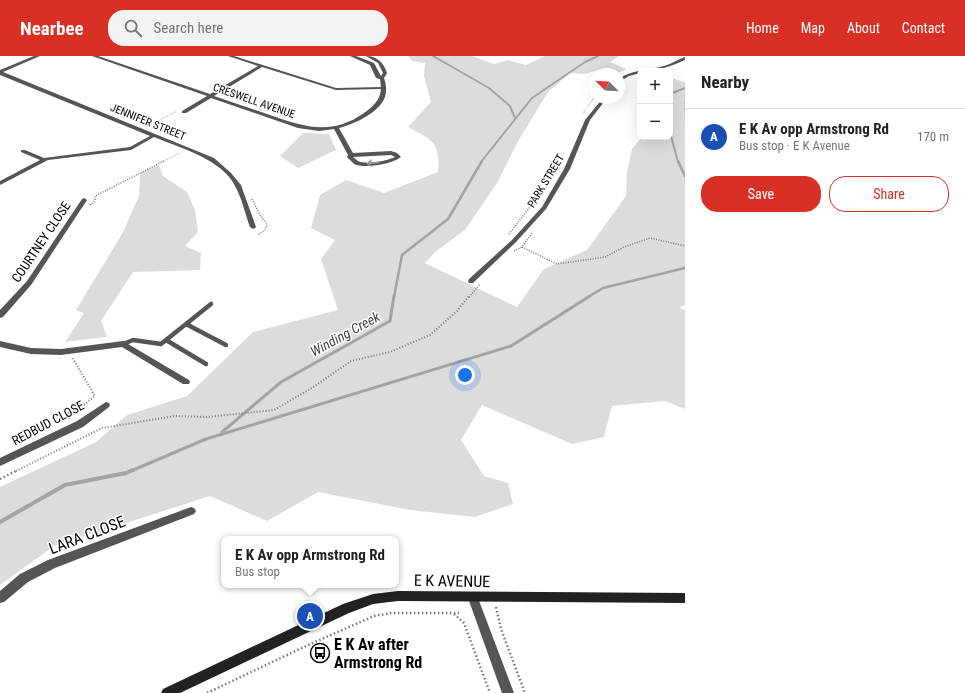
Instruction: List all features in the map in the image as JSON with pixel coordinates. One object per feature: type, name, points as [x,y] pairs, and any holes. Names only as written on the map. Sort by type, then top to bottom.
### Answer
[{"type":"street","points":[[0,72],[38,56]]},
{"type":"street","name":"CRESWELL AVENUE","points":[[94,56],[300,128],[314,130],[336,128],[362,118],[374,108],[380,100],[384,88]]},
{"type":"street","points":[[230,56],[336,89],[384,88],[382,78],[385,73],[383,66],[368,56]]},
{"type":"street","points":[[352,56],[372,64],[378,76],[382,78]]},
{"type":"street","points":[[660,68],[666,67],[685,58]]},
{"type":"street","points":[[184,112],[261,66]]},
{"type":"street","name":"JENNIFER STREET","points":[[0,72],[212,159],[229,174],[238,185],[253,227]]},
{"type":"street","points":[[625,76],[637,72]]},
{"type":"street","name":"PARK STREET","points":[[471,281],[509,246],[544,208],[567,169],[588,120],[600,104]]},
{"type":"street","points":[[336,128],[351,155],[352,160],[361,164],[392,160],[398,157],[396,154],[391,153],[351,155]]},
{"type":"street","points":[[0,183],[44,160],[131,148],[155,135]]},
{"type":"street","points":[[23,151],[44,160]]},
{"type":"street","name":"COURTNEY CLOSE","points":[[0,315],[29,283],[84,200]]},
{"type":"street","points":[[0,344],[31,351],[61,352],[123,344],[186,382]]},
{"type":"street","name":"REDBUD CLOSE","points":[[0,462],[80,424],[106,405]]},
{"type":"street","name":"LARA CLOSE","points":[[0,598],[24,578],[52,564],[191,511]]},
{"type":"street","name":"E K AVENUE","points":[[167,693],[347,608],[373,599],[412,596],[473,598],[685,598]]},
{"type":"street","points":[[473,598],[508,693]]},
{"type":"lane","points":[[123,344],[132,340],[161,344],[211,304]]},
{"type":"lane","points":[[186,324],[226,345]]},
{"type":"lane","points":[[166,340],[206,364]]},
{"type":"path","points":[[685,102],[685,113]]},
{"type":"path","points":[[580,118],[590,104]]},
{"type":"path","points":[[148,126],[172,113]]},
{"type":"path","points":[[89,206],[95,201],[95,196],[189,149]]},
{"type":"path","points":[[518,249],[502,243],[548,184],[554,173]]},
{"type":"path","points":[[522,247],[557,264],[605,257],[624,247],[650,238],[685,246]]},
{"type":"path","points":[[0,479],[102,428],[175,416],[207,417],[274,410],[312,388],[351,361],[390,352],[430,335],[457,311],[471,293],[479,287]]},
{"type":"path","points":[[67,423],[70,418],[68,413],[85,404],[95,396],[72,360],[73,350]]},
{"type":"path","points":[[495,598],[500,629],[525,693]]},
{"type":"path","points":[[207,693],[306,646],[374,616],[392,613],[459,613]]},
{"type":"path","points":[[454,613],[464,623],[490,693]]},
{"type":"shaded area","points":[[408,56],[472,56],[494,64],[508,60],[526,65],[545,56],[619,56],[610,62],[624,68],[589,68],[589,73],[585,74],[570,73],[548,92],[517,143],[497,183],[465,230],[435,252],[425,263],[517,307],[544,269],[587,250],[626,196],[627,171],[632,149],[640,140],[673,140],[673,79],[685,82],[685,305],[679,308],[685,310],[685,409],[665,401],[612,406],[604,437],[572,444],[482,405],[461,440],[484,476],[508,483],[513,504],[475,517],[410,510],[318,492],[267,521],[210,496],[54,546],[0,585],[0,487],[96,442],[127,415],[187,396],[253,332],[338,310],[321,259],[335,240],[311,228],[320,195],[346,180],[384,193],[438,172],[438,154],[433,143],[429,139],[408,127],[431,102],[424,76],[425,63],[412,61]]},
{"type":"shaded area","points":[[303,133],[329,134],[336,150],[298,168],[280,156]]},
{"type":"shaded area","points":[[159,165],[163,176],[187,192],[195,210],[198,232],[185,246],[201,253],[200,270],[133,272],[101,321],[107,337],[65,342],[84,313],[76,310],[122,234],[139,196],[140,173]]},
{"type":"waterway","points":[[433,56],[489,88],[510,106],[515,118]]},
{"type":"waterway","name":"Winding Creek","points":[[481,162],[532,98],[585,62],[598,56]]},
{"type":"waterway","points":[[673,93],[685,88]]},
{"type":"waterway","points":[[672,140],[678,162]]},
{"type":"waterway","name":"Winding Creek","points":[[394,297],[402,255],[448,219],[482,161]]},
{"type":"waterway","points":[[678,161],[685,176]]},
{"type":"waterway","points":[[588,297],[603,288],[685,268]]},
{"type":"waterway","name":"Winding Creek","points":[[222,432],[281,382],[390,321],[394,296]]},
{"type":"waterway","points":[[131,471],[206,439],[511,346],[590,296]]},
{"type":"waterway","name":"Winding Creek","points":[[0,522],[65,485],[126,473],[133,470]]},
{"type":"place","name":"E K Av opp Armstrong Rd","points":[[310,616]]},
{"type":"place","name":"E K Av after Armstrong Rd","points":[[320,653]]}]
